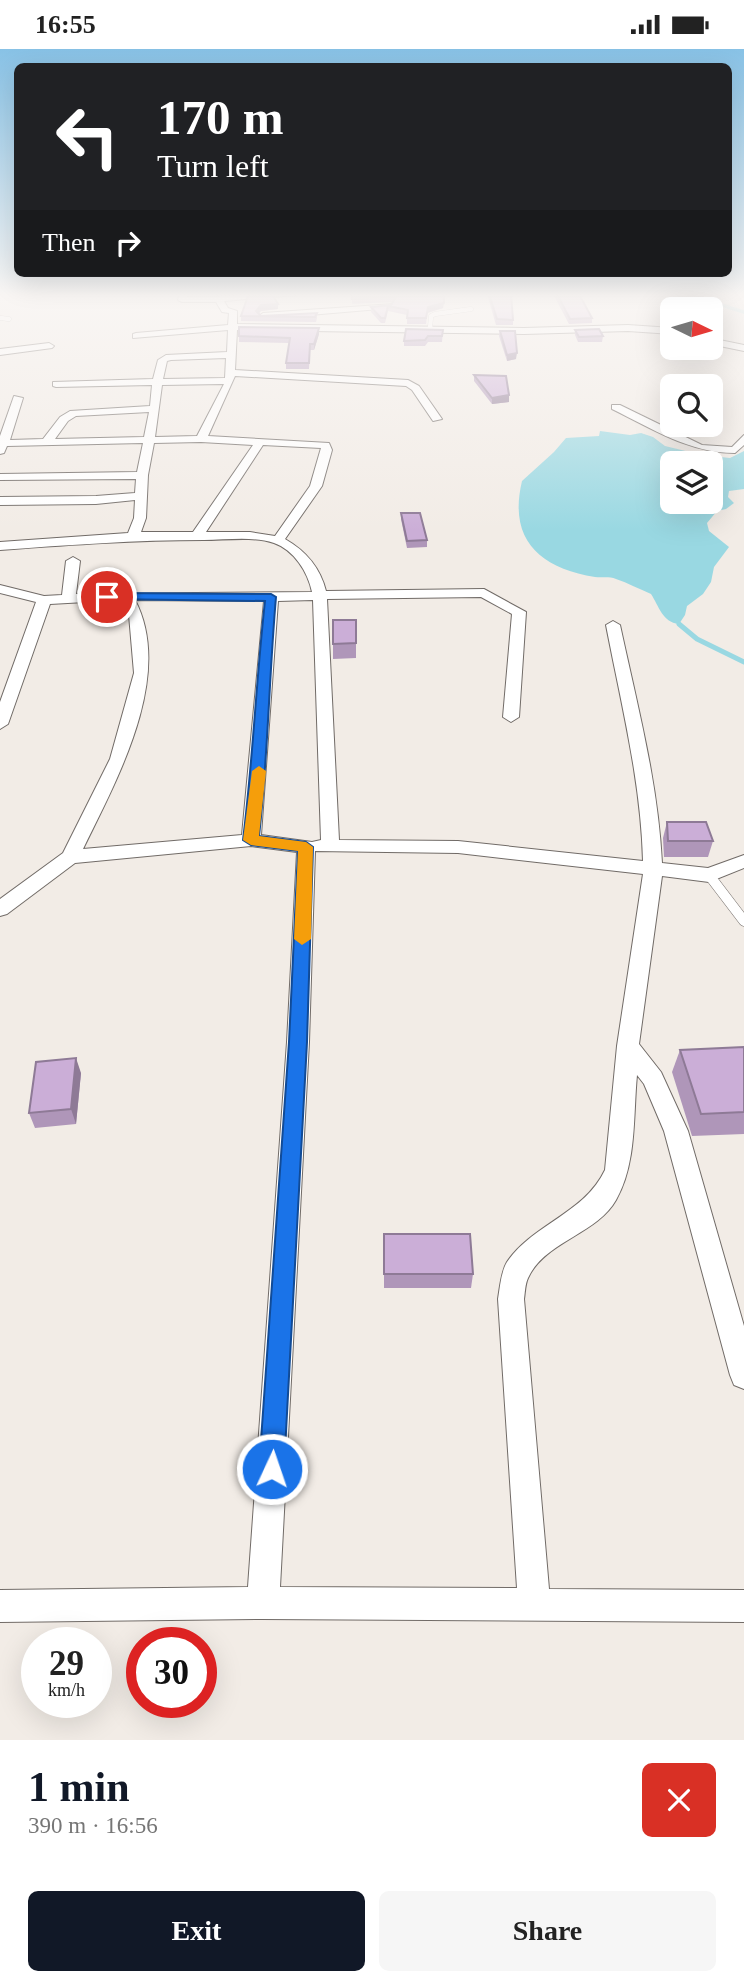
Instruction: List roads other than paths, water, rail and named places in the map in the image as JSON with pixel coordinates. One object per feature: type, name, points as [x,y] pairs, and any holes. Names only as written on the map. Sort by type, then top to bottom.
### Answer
[{"type":"street","points":[[133,536],[140,518],[142,475],[160,373]]},
{"type":"street","points":[[201,439],[231,373]]},
{"type":"street","points":[[56,384],[157,383],[231,377],[408,383],[416,388],[438,419]]},
{"type":"street","points":[[18,398],[1,447],[150,439],[321,443],[327,450],[316,486],[278,540]]},
{"type":"street","points":[[616,407],[711,450],[734,450],[744,439]]},
{"type":"street","points":[[45,444],[64,419],[74,413],[155,409]]},
{"type":"street","points":[[197,536],[260,442]]},
{"type":"street","points":[[0,477],[142,475]]},
{"type":"street","points":[[0,501],[96,500],[141,496]]},
{"type":"street","points":[[0,546],[133,536],[278,540],[294,549],[309,563],[317,577],[320,595],[318,846],[298,1042],[263,1603]]},
{"type":"street","points":[[69,597],[74,561]]},
{"type":"street","points":[[0,589],[44,600],[126,596],[271,597],[484,593],[519,612],[511,717]]},
{"type":"street","points":[[0,909],[70,857],[118,759],[142,673],[136,615],[126,596]]},
{"type":"street","points":[[251,840],[261,754],[261,693],[271,597]]},
{"type":"street","points":[[0,724],[44,600]]},
{"type":"street","points":[[534,1605],[511,1299],[516,1272],[536,1249],[606,1195],[617,1170],[628,1046],[653,871],[651,821],[645,780],[613,625]]},
{"type":"street","points":[[70,857],[251,840],[318,846],[457,847],[569,857],[653,871],[709,876],[744,861]]},
{"type":"street","points":[[628,1046],[653,1079],[676,1131],[744,1375]]},
{"type":"street","points":[[0,1606],[263,1603],[744,1606]]},
{"type":"lane","points":[[709,876],[744,921]]},
{"type":"water","points":[[600,431],[630,435],[641,433],[653,437],[665,446],[686,451],[660,451],[660,514],[714,514],[707,523],[709,531],[729,547],[714,567],[711,582],[703,594],[687,606],[679,624],[665,617],[651,594],[613,578],[575,573],[558,566],[532,547],[524,534],[519,501],[522,481],[566,438],[599,436]]},
{"type":"water","points":[[744,451],[744,489],[729,491],[728,497],[734,503],[723,510],[723,457],[730,458]]},
{"type":"waterway","points":[[679,624],[697,639],[744,662]]}]
